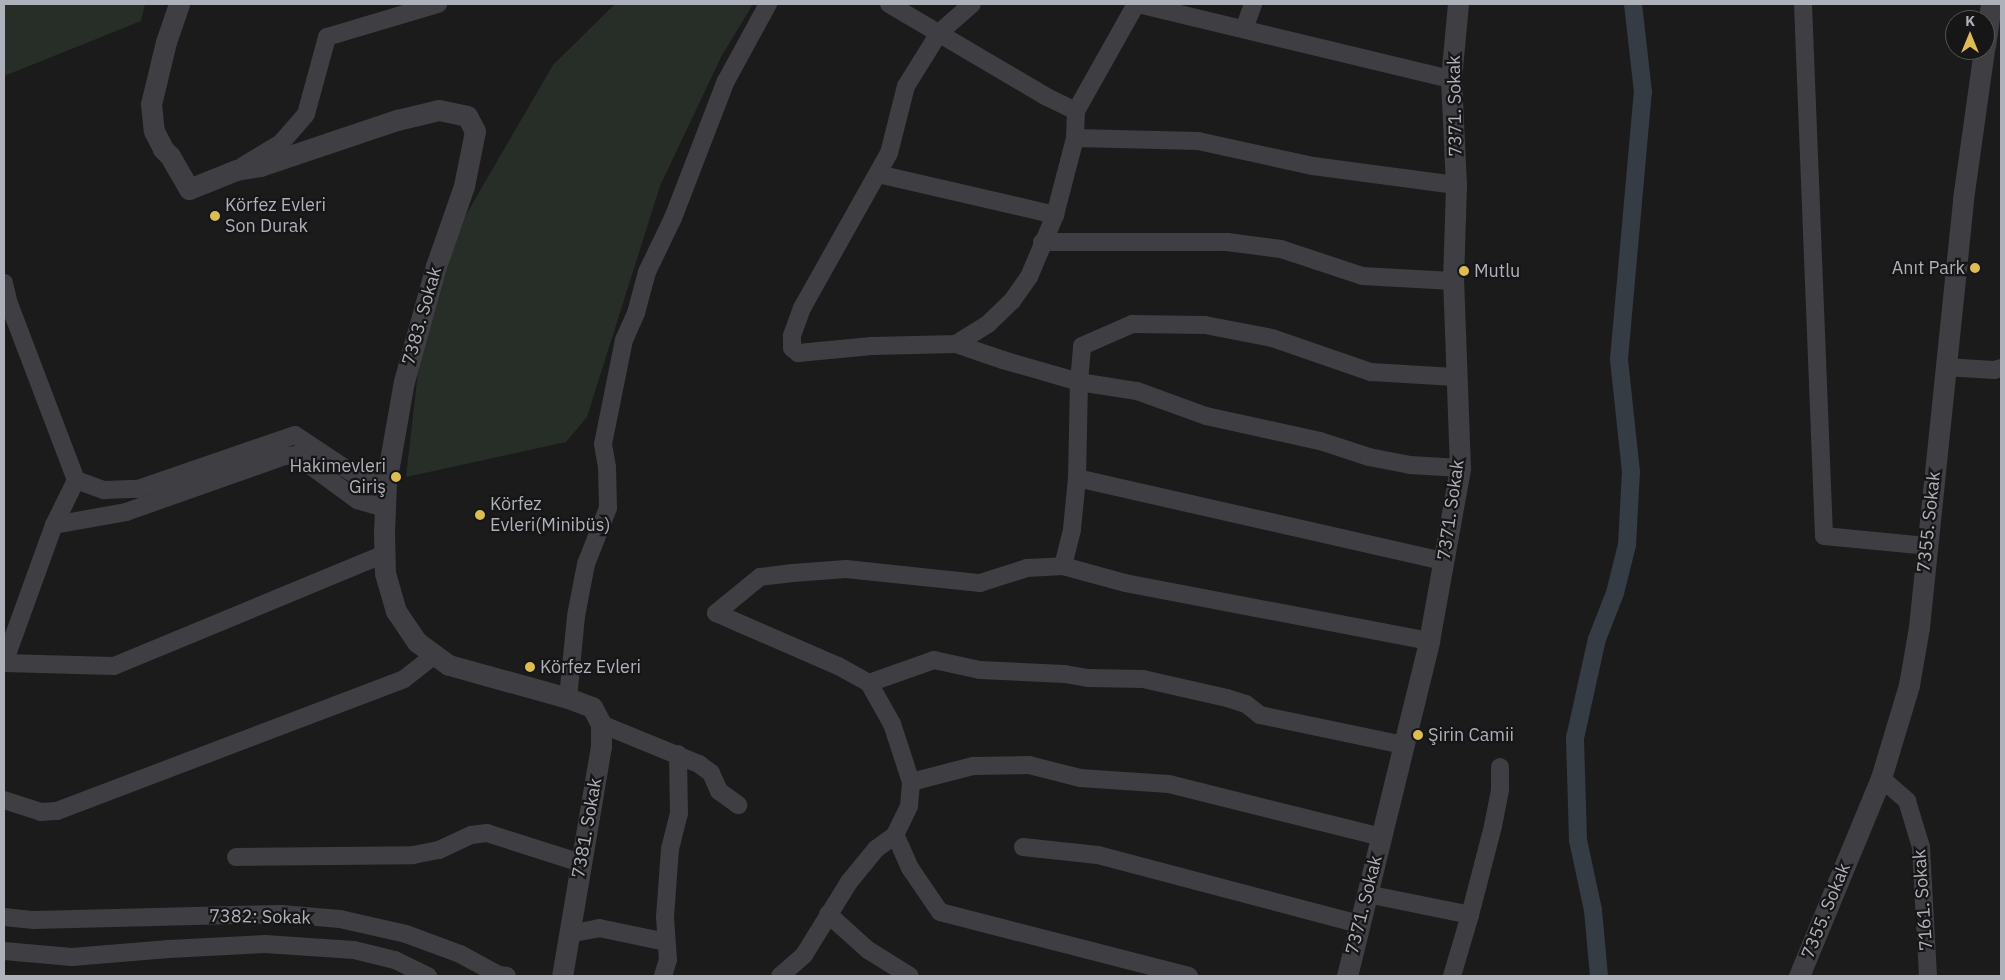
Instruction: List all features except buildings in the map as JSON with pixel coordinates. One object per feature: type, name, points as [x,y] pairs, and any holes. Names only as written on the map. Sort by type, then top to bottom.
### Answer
[{"type":"street","name":"7383. Sokak","points":[[179,4],[166,42],[151,104],[154,131],[163,149],[170,156],[189,189],[236,170],[260,166],[397,120],[439,110],[467,116],[475,131],[464,186],[436,266],[404,381],[386,483],[385,573],[396,612],[417,642],[449,665],[568,698]]},
{"type":"street","points":[[236,170],[281,143],[306,114],[327,36],[438,4]]},
{"type":"street","points":[[738,806],[719,791],[711,773],[699,764],[601,724],[592,708],[568,698],[576,616],[586,564],[608,508],[607,467],[603,444],[624,340],[636,313],[646,272],[673,218],[726,81],[768,4]]},
{"type":"street","points":[[889,4],[1048,98],[1076,110]]},
{"type":"street","points":[[972,4],[939,33],[906,86],[889,153],[802,308],[792,336],[792,348],[798,353],[812,353],[872,346],[956,344],[1078,382],[1137,391],[1206,416],[1320,441],[1369,457],[1410,464],[1460,468]]},
{"type":"street","points":[[956,344],[988,324],[1012,301],[1029,277],[1042,242],[1055,215],[1075,138],[1076,110],[1137,4],[1451,78]]},
{"type":"street","points":[[1244,29],[1253,4]]},
{"type":"street","name":"7371. Sokak","points":[[1346,976],[1429,641],[1460,468],[1455,377],[1453,281],[1456,185],[1451,78],[1458,4]]},
{"type":"street","points":[[1802,4],[1824,536],[1927,546]]},
{"type":"street","name":"7355. Sokak","points":[[1799,976],[1881,778],[1909,685],[1919,627],[1963,199],[1983,60]]},
{"type":"street","points":[[1075,138],[1198,141],[1313,166],[1456,185]]},
{"type":"street","points":[[878,174],[1055,215]]},
{"type":"street","points":[[1042,242],[1227,242],[1281,249],[1362,276],[1453,281]]},
{"type":"street","points":[[4,283],[8,301],[76,480],[54,525],[4,663],[114,666],[384,554]]},
{"type":"street","points":[[1063,566],[1072,528],[1077,478],[1078,382],[1082,346],[1132,324],[1205,325],[1272,338],[1371,372],[1455,377]]},
{"type":"street","points":[[1945,367],[1994,370],[2001,368]]},
{"type":"street","points":[[76,480],[104,490],[138,489],[295,435],[354,474],[386,483]]},
{"type":"street","points":[[54,525],[126,512],[284,456],[296,455],[357,500],[385,508]]},
{"type":"street","points":[[1077,478],[1443,561]]},
{"type":"street","points":[[780,976],[804,955],[849,882],[876,849],[895,835],[909,806],[910,782],[892,724],[869,683],[838,666],[716,613],[760,577],[846,570],[980,583],[1027,568],[1063,566],[1125,583],[1429,641]]},
{"type":"street","points":[[4,800],[41,812],[57,811],[404,678],[436,656]]},
{"type":"street","points":[[869,683],[934,660],[980,670],[1064,674],[1088,678],[1143,678],[1246,704],[1260,715],[1403,745]]},
{"type":"street","name":"7381. Sokak","points":[[562,976],[601,746],[601,724]]},
{"type":"street","points":[[663,976],[668,960],[665,916],[670,849],[679,814],[678,754]]},
{"type":"street","points":[[910,782],[973,766],[1029,765],[1080,778],[1169,784],[1381,837]]},
{"type":"street","points":[[1452,976],[1493,826],[1500,789],[1500,767]]},
{"type":"street","name":"7161. Sokak","points":[[1881,778],[1907,801],[1922,847],[1928,976]]},
{"type":"street","points":[[236,857],[413,855],[438,850],[471,835],[487,833],[581,863]]},
{"type":"street","points":[[895,835],[910,868],[940,912],[1188,976]]},
{"type":"street","points":[[1022,847],[1098,855],[1360,924]]},
{"type":"street","points":[[1367,894],[1470,915]]},
{"type":"street","name":"7382: Sokak","points":[[4,917],[34,920],[282,914],[340,919],[406,934],[460,954],[499,975],[507,976]]},
{"type":"street","points":[[828,914],[868,950],[910,976]]},
{"type":"street","points":[[569,934],[599,928],[666,942]]},
{"type":"street","name":"7382: Sokak","points":[[4,951],[72,957],[170,948],[265,944],[354,950],[395,960],[428,976]]},
{"type":"shaded area","points":[[4,4],[145,4],[141,21],[4,76]]},
{"type":"shaded area","points":[[615,4],[753,4],[722,55],[660,186],[587,417],[566,442],[406,477],[418,372],[432,298],[463,220],[553,65]]},
{"type":"waterway","points":[[1599,976],[1593,910],[1578,840],[1575,738],[1597,639],[1615,593],[1627,545],[1631,472],[1619,359],[1643,92],[1633,4]]},
{"type":"place","name":"Körfez Evleri Son Durak","points":[[215,216]]},
{"type":"place","name":"Anıt Park","points":[[1975,268]]},
{"type":"place","name":"Mutlu","points":[[1464,271]]},
{"type":"place","name":"Hakimevleri Giriş","points":[[396,477]]},
{"type":"place","name":"Körfez Evleri(Minibüs)","points":[[480,515]]},
{"type":"place","name":"Körfez Evleri","points":[[530,667]]},
{"type":"place","name":"Şirin Camii","points":[[1418,735]]}]
